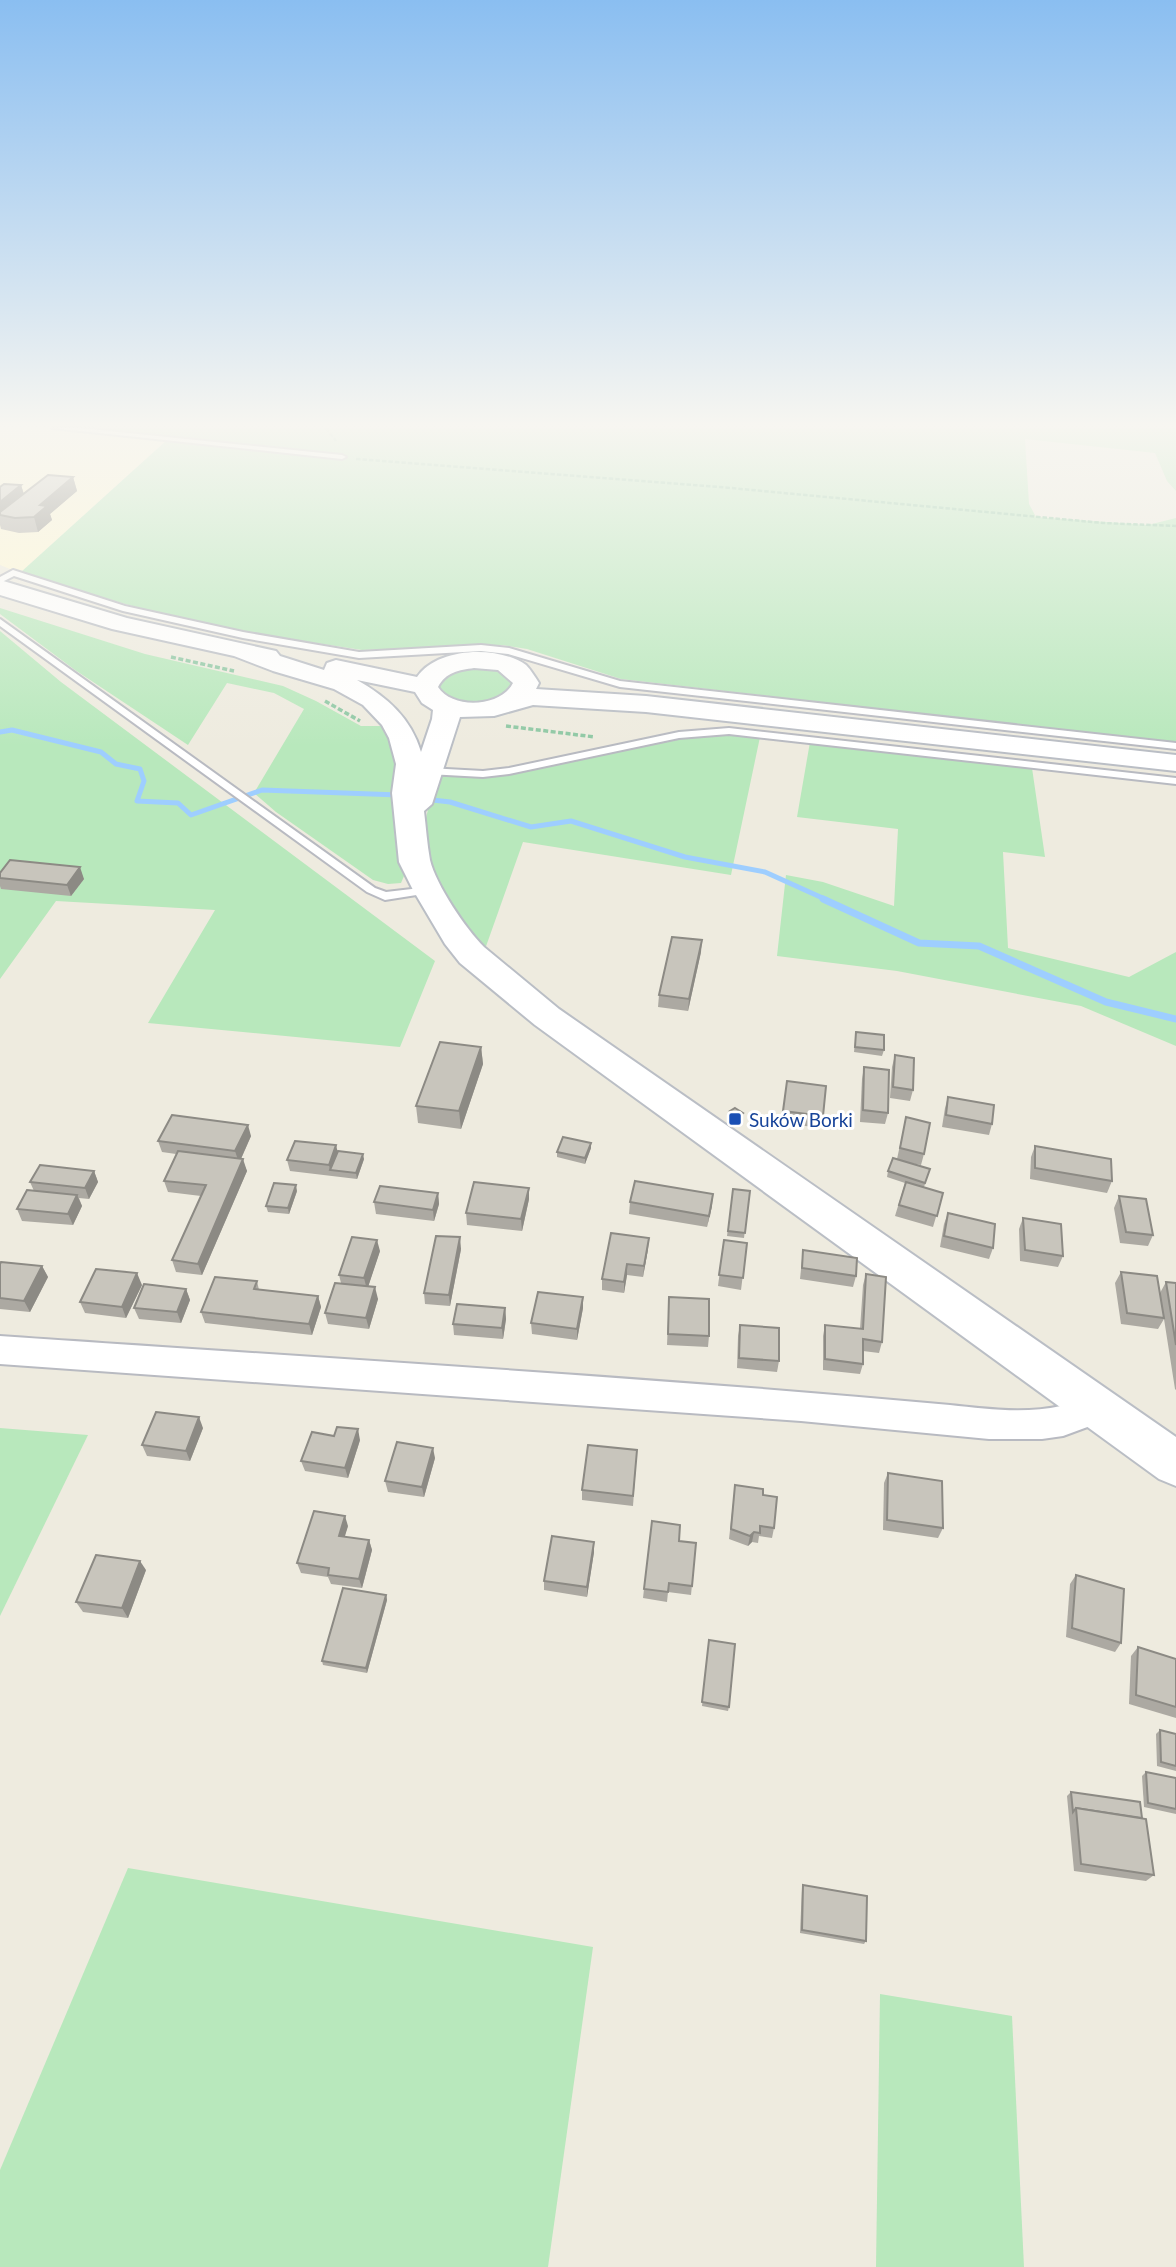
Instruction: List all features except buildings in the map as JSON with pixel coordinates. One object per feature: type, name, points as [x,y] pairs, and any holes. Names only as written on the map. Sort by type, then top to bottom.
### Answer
[{"type":"main road","points":[[0,587],[239,661],[282,666],[343,683],[372,699],[393,721],[403,738],[418,792],[415,862],[462,944],[472,955],[547,1017],[1176,1464]]},
{"type":"main road","points":[[239,661],[311,663],[429,680],[458,663],[489,661],[515,669],[521,691],[533,697],[646,704],[1176,763]]},
{"type":"main road","points":[[429,680],[431,698],[446,706],[473,710],[497,707],[521,691]]},
{"type":"main road","points":[[418,792],[446,719],[446,706]]},
{"type":"main road","points":[[418,792],[473,710]]},
{"type":"street","points":[[0,1350],[801,1406],[989,1424],[1042,1424],[1063,1421],[1097,1409]]},
{"type":"lane","points":[[0,580],[13,573],[159,617],[359,655],[481,648],[509,651],[588,677],[620,684],[1176,746]]},
{"type":"lane","points":[[0,622],[371,890],[385,896],[429,890]]},
{"type":"lane","points":[[418,792],[483,774],[630,745],[692,733],[729,731],[1176,781]]},
{"type":"path","points":[[164,654],[239,661]]},
{"type":"path","points":[[316,695],[366,724]]},
{"type":"path","points":[[497,725],[619,740],[630,745]]},
{"type":"shaded area","points":[[0,534],[63,534],[20,573],[0,565]]},
{"type":"green space","points":[[63,534],[1176,534],[1176,743],[621,679],[527,649],[502,645],[362,650],[257,634],[139,608],[20,573]]},
{"type":"green space","points":[[0,608],[145,654],[283,686],[361,726],[389,726],[401,759],[394,830],[397,855],[404,876],[401,883],[388,884],[373,880],[276,812],[254,793],[304,709],[274,693],[227,683],[188,745],[75,670],[0,614]]},
{"type":"green space","points":[[0,631],[61,682],[435,961],[400,1047],[148,1023],[215,910],[56,901],[0,979]]},
{"type":"green space","points":[[466,666],[502,669],[515,680],[512,693],[492,700],[466,703],[438,692],[438,679]]},
{"type":"green space","points":[[705,734],[760,737],[731,875],[523,842],[484,952],[442,896],[426,861],[424,828],[439,776],[502,776]]},
{"type":"green space","points":[[810,742],[1032,768],[1045,857],[1003,852],[1008,948],[1129,977],[1176,952],[1176,1046],[1081,1006],[897,971],[777,956],[786,875],[823,882],[894,906],[898,829],[797,817]]},
{"type":"green space","points":[[0,1428],[88,1435],[0,1616]]},
{"type":"green space","points":[[128,1868],[593,1947],[548,2267],[0,2267],[0,2170]]},
{"type":"green space","points":[[880,1994],[1012,2016],[1024,2267],[876,2267]]},
{"type":"waterway","points":[[0,732],[12,730],[101,752],[116,764],[140,769],[144,781],[137,801],[178,803],[191,815],[262,790],[399,795]]},
{"type":"waterway","points":[[424,799],[450,802],[531,827],[571,821],[685,857],[765,872],[827,900]]},
{"type":"waterway","points":[[823,899],[919,943],[979,946],[1106,1002],[1176,1019]]},
{"type":"place","name":"Suków Borki","points":[[735,1119]]}]
